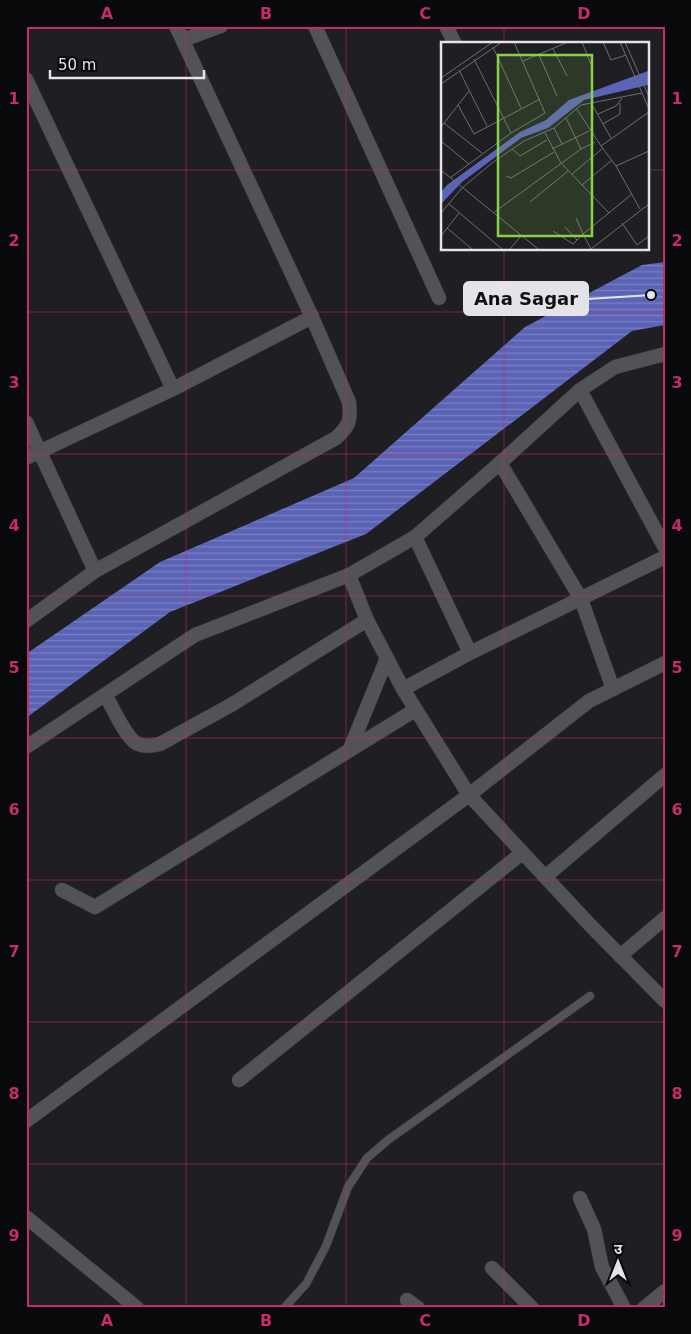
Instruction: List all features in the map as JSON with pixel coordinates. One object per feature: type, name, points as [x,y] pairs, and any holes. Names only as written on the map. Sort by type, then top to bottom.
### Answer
[{"type":"street","points":[[26,621],[95,571],[336,438],[347,427],[351,416],[349,402],[312,317],[176,26]]},
{"type":"street","points":[[183,40],[221,26]]},
{"type":"street","points":[[315,26],[439,298]]},
{"type":"street","points":[[446,26],[453,42]]},
{"type":"street","points":[[26,79],[173,389]]},
{"type":"street","points":[[26,458],[173,389],[312,317]]},
{"type":"street","points":[[26,747],[195,635],[349,575],[415,537],[580,390],[615,367],[665,354]]},
{"type":"street","points":[[580,390],[665,548]]},
{"type":"street","points":[[26,422],[95,571]]},
{"type":"street","points":[[500,463],[581,599],[613,689]]},
{"type":"street","points":[[415,537],[470,653]]},
{"type":"street","points":[[402,689],[470,653],[665,557]]},
{"type":"street","points":[[349,575],[367,620],[402,689],[469,795],[522,853],[665,1001]]},
{"type":"street","points":[[105,695],[130,738],[138,744],[148,746],[160,744],[231,705],[367,620]]},
{"type":"street","points":[[350,749],[387,658]]},
{"type":"street","points":[[26,1121],[469,795],[589,702],[665,663]]},
{"type":"street","points":[[62,890],[95,907],[415,710]]},
{"type":"street","points":[[545,877],[665,775]]},
{"type":"street","points":[[239,1080],[522,853]]},
{"type":"street","points":[[620,956],[665,918]]},
{"type":"street","points":[[580,1198],[594,1229],[602,1267],[624,1308]]},
{"type":"street","points":[[26,1217],[137,1308]]},
{"type":"street","points":[[492,1268],[532,1308]]},
{"type":"street","points":[[644,1308],[665,1291]]},
{"type":"lane","points":[[284,1308],[306,1284],[326,1246],[348,1187],[367,1158],[388,1140],[590,996]]},
{"type":"water","points":[[665,262],[665,325],[632,331],[366,534],[170,612],[26,718],[26,654],[160,562],[354,478],[525,327],[642,265]]},
{"type":"place","name":"Ana Sagar","points":[[651,295]]}]
